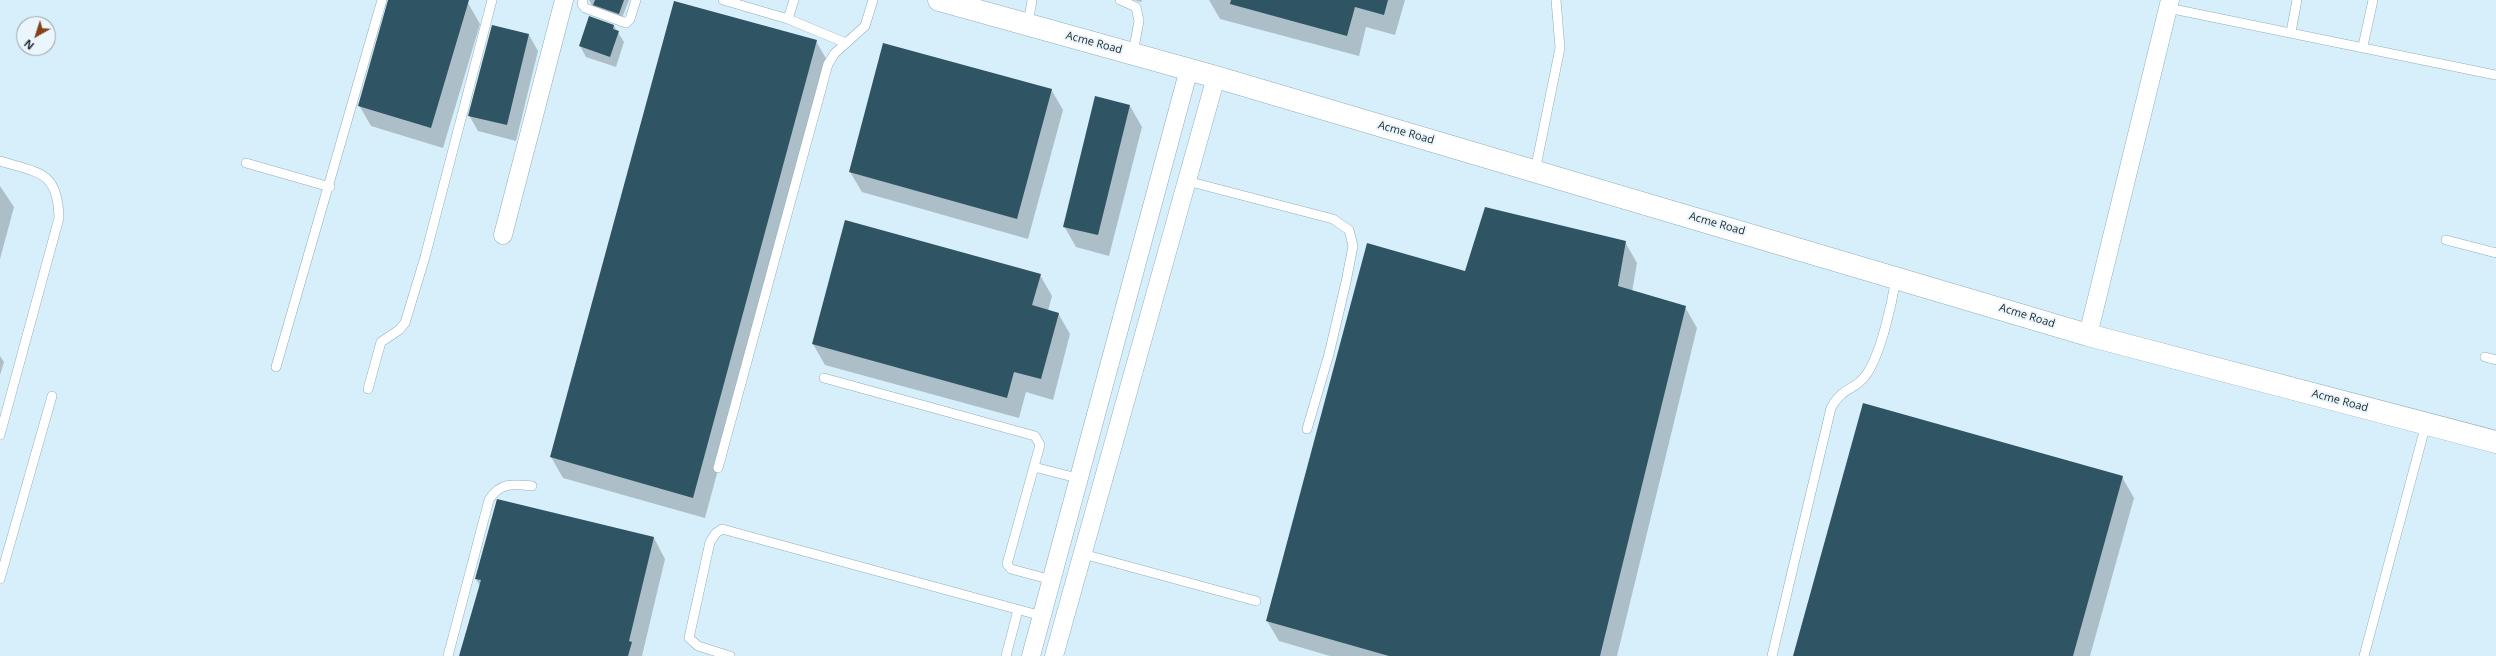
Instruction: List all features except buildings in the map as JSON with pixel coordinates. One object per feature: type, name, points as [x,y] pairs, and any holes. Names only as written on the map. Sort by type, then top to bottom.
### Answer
[{"type":"street","points":[[503,235],[564,0]]},
{"type":"street","name":"Acme Road","points":[[939,0],[973,4],[1028,24],[1189,69],[1896,276],[2088,334],[2496,442]]},
{"type":"street","points":[[2088,334],[2169,4]]},
{"type":"street","points":[[1031,656],[1081,479],[1189,69]]},
{"type":"street","points":[[1054,656],[1216,77]]},
{"type":"street","points":[[1130,292],[1155,298]]},
{"type":"lane","points":[[276,367],[330,187],[382,0]]},
{"type":"lane","points":[[368,389],[381,342],[399,330],[405,323],[425,257],[492,0]]},
{"type":"lane","points":[[583,0],[582,4],[585,8],[626,23],[630,19],[636,0]]},
{"type":"lane","points":[[723,0],[788,18],[846,43]]},
{"type":"lane","points":[[788,18],[794,0]]},
{"type":"lane","points":[[718,468],[828,64],[835,52],[865,26],[873,0]]},
{"type":"lane","points":[[1028,24],[1032,0]]},
{"type":"lane","points":[[1120,0],[1136,7],[1139,21],[1133,54]]},
{"type":"lane","points":[[1535,171],[1560,48],[1556,0]]},
{"type":"lane","points":[[2291,32],[2297,0]]},
{"type":"lane","points":[[2362,46],[2373,0]]},
{"type":"lane","points":[[2169,4],[2291,32],[2496,75]]},
{"type":"lane","points":[[0,160],[40,174],[53,185],[58,197],[59,218],[0,435]]},
{"type":"lane","points":[[246,163],[330,187]]},
{"type":"lane","points":[[1187,181],[1333,219],[1349,230],[1353,246],[1346,282],[1329,354],[1307,429]]},
{"type":"lane","points":[[2446,240],[2496,253]]},
{"type":"lane","points":[[1772,656],[1831,408],[1837,398],[1865,377],[1872,366],[1892,299],[1896,276]]},
{"type":"lane","points":[[2485,357],[2496,360]]},
{"type":"lane","points":[[824,378],[1035,436],[1040,445],[1008,564],[1011,569],[1052,580]]},
{"type":"lane","points":[[0,579],[52,396]]},
{"type":"lane","points":[[2364,656],[2426,424]]},
{"type":"lane","points":[[1034,467],[1081,479]]},
{"type":"lane","points":[[448,656],[489,500],[501,486],[509,484],[532,486]]},
{"type":"lane","points":[[730,656],[698,646],[689,638],[710,542],[716,533],[722,529],[1042,616]]},
{"type":"lane","points":[[1083,554],[1256,601]]},
{"type":"lane","points":[[1006,656],[1018,610]]},
{"type":"shaded area","points":[[0,0],[2496,0],[2496,656],[0,656]]}]
